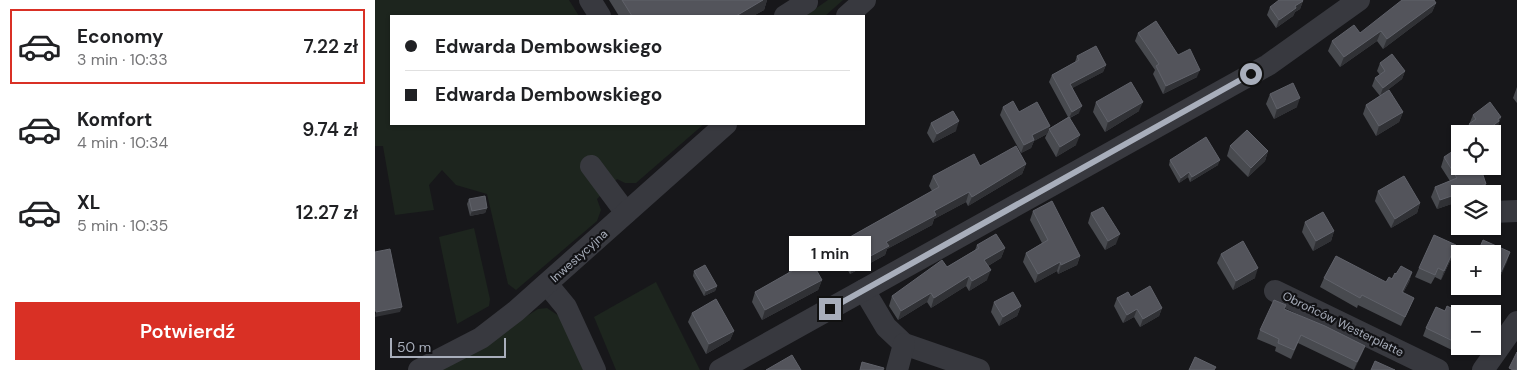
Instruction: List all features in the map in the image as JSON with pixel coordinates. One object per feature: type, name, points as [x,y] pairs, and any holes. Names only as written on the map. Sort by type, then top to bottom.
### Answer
[{"type":"street","points":[[590,0],[599,15]]},
{"type":"street","points":[[787,15],[807,2],[805,0]]},
{"type":"street","points":[[848,15],[865,0]]},
{"type":"street","points":[[720,370],[1268,65],[1359,0]]},
{"type":"street","name":"Inwestycyjna","points":[[419,370],[481,338],[516,311],[725,125]]},
{"type":"street","points":[[591,166],[626,213]]},
{"type":"street","points":[[1501,212],[1517,211]]},
{"type":"street","points":[[547,284],[567,307],[595,370]]},
{"type":"street","points":[[864,290],[886,327],[903,344],[979,370]]},
{"type":"street","name":"Obrońców Westerplatte","points":[[1275,291],[1438,370]]},
{"type":"street","points":[[1483,370],[1517,322]]},
{"type":"street","points":[[897,370],[903,344]]},
{"type":"shaded area","points":[[375,0],[569,0],[578,15],[390,15],[390,125],[703,125],[636,183],[625,183],[617,179],[597,199],[601,210],[597,221],[516,290],[508,284],[487,194],[456,185],[442,170],[429,185],[434,210],[395,215],[383,146],[375,146]]},
{"type":"shaded area","points":[[828,0],[843,0],[826,15],[806,15]]},
{"type":"shaded area","points":[[474,228],[490,299],[489,306],[457,324],[439,237]]},
{"type":"shaded area","points":[[656,282],[700,370],[616,370],[594,317]]},
{"type":"shaded area","points":[[547,308],[562,318],[587,370],[441,370],[538,309]]},
{"type":"building","points":[[622,0],[763,0],[738,15],[631,15]]},
{"type":"building","points":[[1279,0],[1303,1],[1279,20],[1270,7]]},
{"type":"building","points":[[1402,0],[1434,0],[1436,3],[1387,39],[1381,31],[1344,57],[1332,41],[1354,25],[1360,33]]},
{"type":"building","points":[[1156,21],[1178,55],[1190,49],[1200,70],[1166,86],[1156,66],[1159,64],[1138,33]]},
{"type":"building","points":[[1096,46],[1106,65],[1070,84],[1082,106],[1072,112],[1052,75],[1079,60],[1077,56]]},
{"type":"building","points":[[1392,54],[1405,71],[1383,88],[1375,78],[1385,71],[1380,63]]},
{"type":"building","points":[[1131,82],[1143,102],[1108,122],[1096,102]]},
{"type":"building","points":[[1293,83],[1300,98],[1277,109],[1270,94]]},
{"type":"building","points":[[1389,90],[1403,112],[1379,126],[1366,105]]},
{"type":"building","points":[[1013,101],[1019,112],[1037,102],[1050,126],[1032,135],[1034,140],[1024,145],[1003,107]]},
{"type":"building","points":[[1490,102],[1501,117],[1494,125],[1470,125],[1476,119],[1473,115]]},
{"type":"building","points":[[953,111],[959,121],[937,134],[931,123]]},
{"type":"building","points":[[1069,117],[1080,135],[1060,147],[1049,129]]},
{"type":"building","points":[[1247,130],[1268,151],[1251,168],[1230,146]]},
{"type":"building","points":[[1206,137],[1220,160],[1192,177],[1189,172],[1181,178],[1170,160]]},
{"type":"building","points":[[1016,146],[1026,164],[972,197],[969,192],[934,211],[936,215],[886,242],[889,246],[854,265],[841,242],[939,187],[933,176],[974,154],[980,166]]},
{"type":"building","points":[[1451,152],[1451,168],[1444,157]]},
{"type":"building","points":[[1455,175],[1483,175],[1486,184],[1451,185],[1451,196],[1440,200],[1435,187],[1457,178]]},
{"type":"building","points":[[1404,176],[1420,203],[1395,219],[1378,191]]},
{"type":"building","points":[[485,196],[487,208],[472,211],[469,199]]},
{"type":"building","points":[[1052,201],[1080,256],[1061,265],[1060,262],[1038,274],[1026,253],[1048,240],[1033,211]]},
{"type":"building","points":[[1103,207],[1120,234],[1108,241],[1091,213]]},
{"type":"building","points":[[1323,212],[1334,231],[1316,241],[1305,222]]},
{"type":"building","points":[[996,234],[1005,248],[984,260],[991,270],[972,281],[969,276],[934,298],[931,293],[901,311],[892,296],[942,260],[947,267],[979,248],[977,245]]},
{"type":"building","points":[[1434,235],[1456,245],[1451,245],[1451,256],[1444,271],[1438,268],[1435,275],[1419,268]]},
{"type":"building","points":[[1483,240],[1494,245],[1481,245]]},
{"type":"building","points":[[1243,241],[1258,268],[1236,281],[1221,254]]},
{"type":"building","points":[[1501,248],[1510,252],[1501,272]]},
{"type":"building","points":[[390,249],[402,307],[376,312],[375,252]]},
{"type":"building","points":[[1336,256],[1386,282],[1389,277],[1392,279],[1401,266],[1412,272],[1402,292],[1414,298],[1405,317],[1362,295],[1360,298],[1324,278]]},
{"type":"building","points":[[809,257],[822,280],[765,310],[755,292],[792,271],[790,268]]},
{"type":"building","points":[[705,265],[717,286],[706,291],[694,271]]},
{"type":"building","points":[[1150,286],[1162,308],[1143,319],[1137,309],[1127,315],[1117,298],[1128,292],[1131,297]]},
{"type":"building","points":[[1013,292],[1021,306],[1003,317],[994,302]]},
{"type":"building","points":[[716,299],[734,331],[709,344],[692,313]]},
{"type":"building","points":[[1274,300],[1286,305],[1284,309],[1325,326],[1365,346],[1357,362],[1301,335],[1294,350],[1278,343],[1279,339],[1260,330]]},
{"type":"building","points":[[1447,306],[1451,308],[1451,340],[1426,328],[1436,307],[1445,311]]},
{"type":"building","points":[[1517,352],[1517,370],[1513,370],[1509,368]]},
{"type":"building","points":[[792,355],[801,370],[766,370]]},
{"type":"building","points":[[1195,357],[1216,367],[1214,370],[1189,370]]},
{"type":"building","points":[[1375,361],[1395,370],[1371,370]]},
{"type":"building","points":[[862,362],[884,368],[883,370],[860,370]]},
{"type":"route","points":[[830,309],[1251,74]]}]
